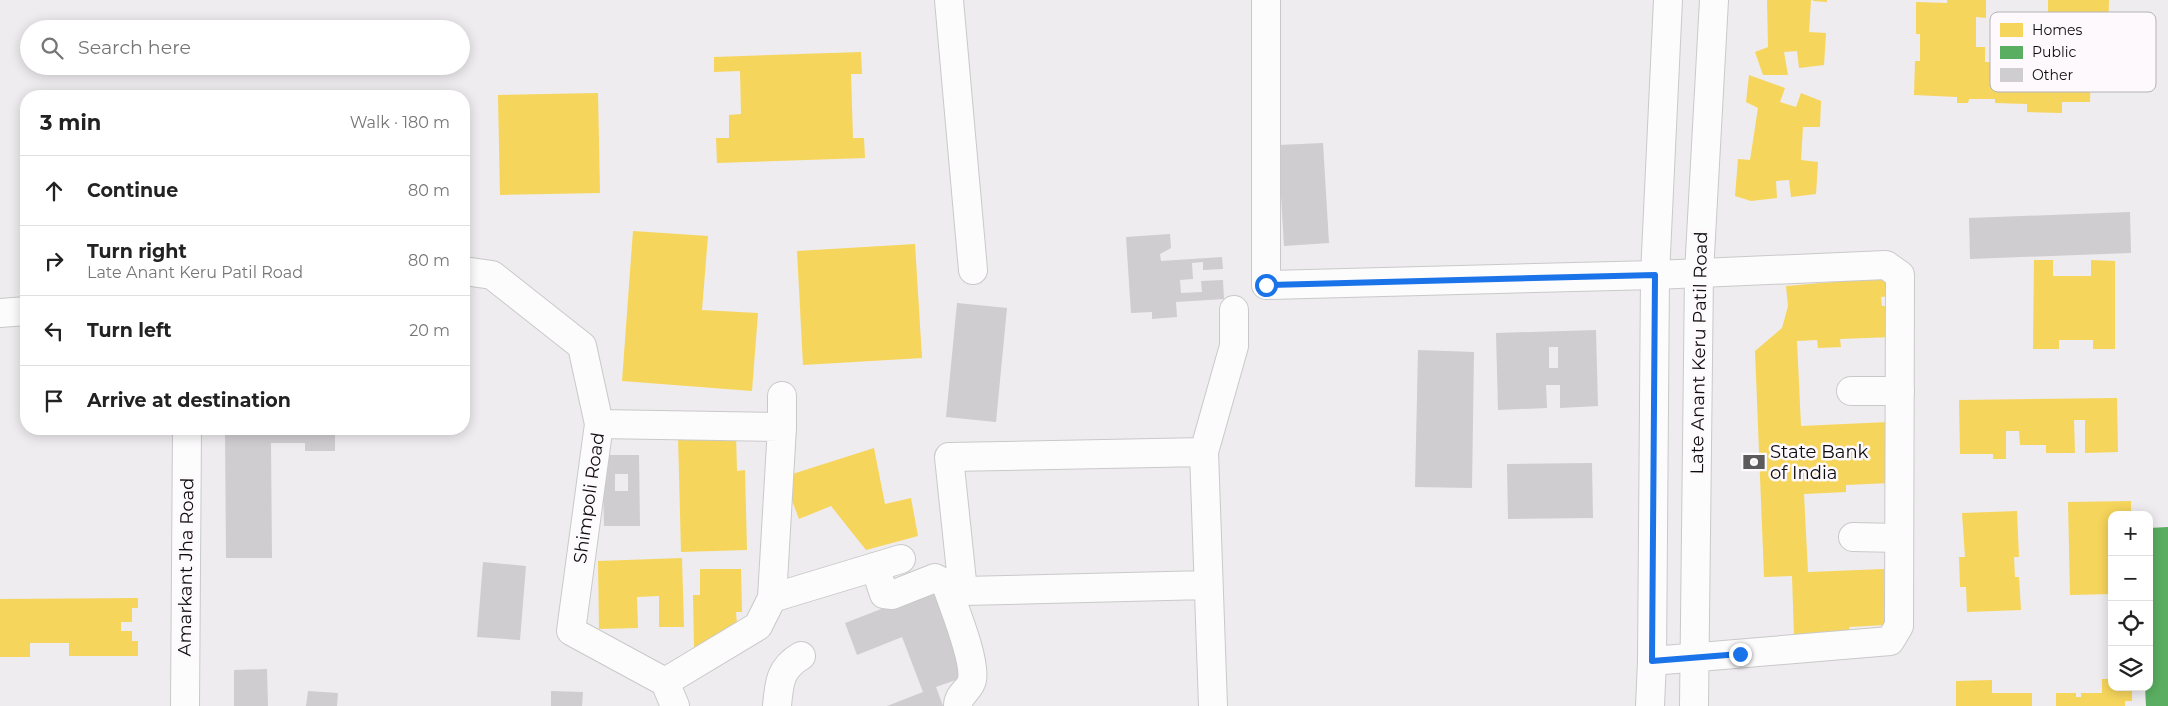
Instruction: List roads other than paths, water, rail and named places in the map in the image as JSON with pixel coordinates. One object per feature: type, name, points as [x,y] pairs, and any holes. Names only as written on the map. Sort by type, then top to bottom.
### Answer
[{"type":"street","points":[[949,0],[974,270]]},
{"type":"street","points":[[1266,0],[1266,285],[1655,275],[1886,265],[1900,275],[1898,626],[1890,641],[1652,661]]},
{"type":"street","points":[[1650,706],[1655,275],[1668,0]]},
{"type":"street","name":"Late Anant Keru Patil Road","points":[[1694,706],[1700,273],[1714,0]]},
{"type":"street","name":"Shimpoli Road","points":[[470,272],[492,275],[582,346],[599,424],[571,631],[670,694]]},
{"type":"street","points":[[1213,706],[1207,585],[1204,452],[1234,346],[1234,310]]},
{"type":"street","points":[[0,313],[20,311]]},
{"type":"street","points":[[1851,391],[1900,391]]},
{"type":"street","points":[[670,694],[758,626],[772,598],[782,427],[782,396]]},
{"type":"street","points":[[599,424],[782,427]]},
{"type":"street","name":"Amarkant Jha Road","points":[[185,706],[187,435]]},
{"type":"street","points":[[1204,452],[949,457],[963,591],[1207,585]]},
{"type":"street","points":[[1853,537],[1899,538]]},
{"type":"street","points":[[772,598],[900,559]]},
{"type":"street","points":[[875,567],[884,594],[892,595],[935,578],[946,584],[972,665],[972,682],[958,700],[958,706]]},
{"type":"street","points":[[777,706],[779,683],[789,662],[801,656]]},
{"type":"place","name":"State Bank of India","points":[[1754,462]]}]
